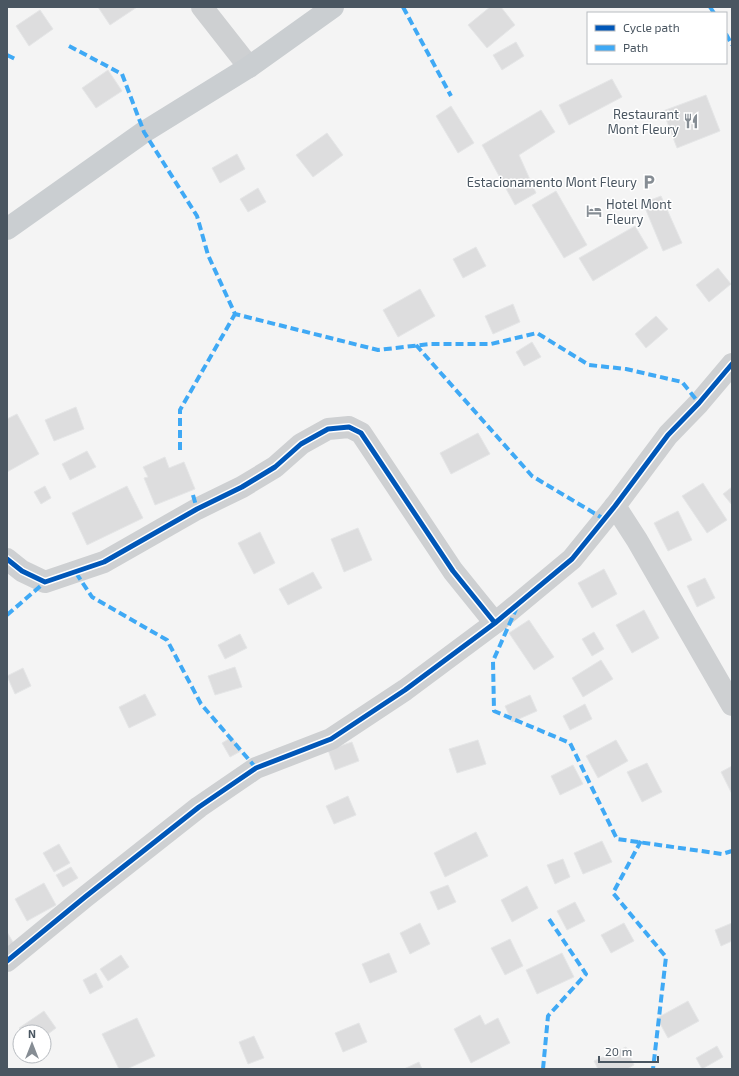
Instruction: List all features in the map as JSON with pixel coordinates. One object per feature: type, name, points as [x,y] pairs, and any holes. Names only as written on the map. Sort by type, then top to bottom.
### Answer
[{"type":"main road","points":[[7,229],[144,132],[249,67],[333,7]]},
{"type":"street","points":[[202,7],[249,67]]},
{"type":"street","points":[[7,962],[85,897],[199,807],[256,768],[331,739],[405,690],[495,623],[572,559],[615,506],[668,435],[699,403],[732,364]]},
{"type":"street","points":[[7,559],[22,571],[45,582],[104,562],[173,522],[248,483],[275,467],[301,444],[328,429],[349,427],[361,433],[453,571],[495,623]]},
{"type":"street","points":[[615,506],[637,540],[732,705]]},
{"type":"building","points":[[98,7],[137,7],[110,25]]},
{"type":"building","points":[[490,7],[501,7],[515,25],[487,48],[468,25]]},
{"type":"building","points":[[40,10],[53,29],[29,46],[16,26]]},
{"type":"building","points":[[516,42],[524,56],[502,70],[493,55]]},
{"type":"building","points":[[108,70],[122,91],[96,108],[82,88]]},
{"type":"building","points":[[612,79],[622,97],[569,125],[559,105]]},
{"type":"building","name":"Restaurant Mont Fleury","points":[[706,95],[720,131],[677,148],[663,111]]},
{"type":"building","points":[[451,106],[474,143],[458,153],[436,116]]},
{"type":"building","points":[[541,110],[555,132],[519,155],[536,193],[515,205],[482,145]]},
{"type":"building","points":[[327,133],[343,155],[313,177],[296,155]]},
{"type":"building","points":[[237,154],[245,169],[220,183],[212,168]]},
{"type":"building","points":[[258,188],[266,202],[248,212],[240,199]]},
{"type":"building","points":[[556,191],[587,245],[564,258],[532,205]]},
{"type":"building","points":[[661,196],[682,243],[663,251],[643,203]]},
{"type":"building","points":[[635,226],[648,248],[593,281],[579,258]]},
{"type":"building","points":[[476,247],[486,266],[463,278],[453,259]]},
{"type":"building","points":[[718,268],[731,284],[709,302],[696,285]]},
{"type":"building","points":[[420,289],[435,316],[398,337],[383,310]]},
{"type":"building","points":[[513,304],[520,322],[493,334],[485,316]]},
{"type":"building","points":[[656,316],[668,329],[646,348],[635,334]]},
{"type":"building","points":[[532,342],[541,357],[524,366],[516,352]]},
{"type":"building","points":[[76,407],[84,429],[54,441],[45,420]]},
{"type":"building","points":[[17,414],[39,454],[7,472],[7,419]]},
{"type":"building","points":[[478,433],[490,454],[451,474],[440,453]]},
{"type":"building","points":[[87,451],[96,467],[70,480],[62,464]]},
{"type":"building","points":[[165,457],[169,468],[184,462],[195,489],[155,505],[144,478],[148,477],[143,467]]},
{"type":"building","points":[[703,483],[727,520],[707,533],[682,496]]},
{"type":"building","points":[[45,486],[51,498],[41,504],[34,492]]},
{"type":"building","points":[[127,486],[143,518],[87,545],[72,513]]},
{"type":"building","points":[[732,487],[732,505],[723,494]]},
{"type":"building","points":[[678,511],[692,540],[668,551],[654,523]]},
{"type":"building","points":[[358,528],[372,560],[344,572],[331,539]]},
{"type":"building","points":[[260,532],[275,563],[254,574],[238,543]]},
{"type":"building","points":[[604,569],[617,594],[592,608],[578,583]]},
{"type":"building","points":[[313,572],[322,588],[288,605],[279,589]]},
{"type":"building","points":[[705,578],[715,598],[697,607],[687,586]]},
{"type":"building","points":[[644,610],[659,638],[632,653],[616,625]]},
{"type":"building","points":[[529,620],[554,657],[534,670],[509,633]]},
{"type":"building","points":[[594,632],[604,649],[592,656],[582,639]]},
{"type":"building","points":[[240,634],[247,648],[225,659],[218,645]]},
{"type":"building","points":[[601,660],[613,679],[583,697],[572,678]]},
{"type":"building","points":[[235,667],[242,687],[215,695],[208,676]]},
{"type":"building","points":[[23,668],[31,686],[15,694],[7,676]]},
{"type":"building","points":[[145,694],[156,715],[129,728],[119,707]]},
{"type":"building","points":[[530,695],[537,711],[512,722],[505,706]]},
{"type":"building","points":[[585,704],[592,719],[570,730],[563,716]]},
{"type":"building","points":[[232,737],[241,751],[230,757],[222,743]]},
{"type":"building","points":[[478,740],[486,764],[457,773],[449,749]]},
{"type":"building","points":[[616,740],[628,761],[598,778],[586,756]]},
{"type":"building","points":[[352,742],[359,761],[335,770],[328,750]]},
{"type":"building","points":[[647,763],[662,792],[642,802],[627,772]]},
{"type":"building","points":[[573,765],[583,784],[560,795],[551,776]]},
{"type":"building","points":[[732,766],[732,794],[721,772]]},
{"type":"building","points":[[348,796],[356,815],[334,824],[326,806]]},
{"type":"building","points":[[476,832],[488,856],[445,877],[434,853]]},
{"type":"building","points":[[602,841],[612,862],[583,874],[574,853]]},
{"type":"building","points":[[59,844],[70,863],[54,872],[43,853]]},
{"type":"building","points":[[563,859],[570,877],[555,884],[547,865]]},
{"type":"building","points":[[71,867],[78,878],[63,887],[56,875]]},
{"type":"building","points":[[44,883],[56,905],[27,921],[15,899]]},
{"type":"building","points":[[448,885],[456,902],[438,910],[430,892]]},
{"type":"building","points":[[527,886],[538,908],[512,922],[501,900]]},
{"type":"building","points":[[575,902],[585,921],[567,930],[557,911]]},
{"type":"building","points":[[420,923],[430,944],[410,954],[400,933]]},
{"type":"building","points":[[624,923],[634,941],[611,953],[601,935]]},
{"type":"building","points":[[732,923],[732,941],[721,946],[715,930]]},
{"type":"building","points":[[7,932],[14,944],[7,948]]},
{"type":"building","points":[[510,939],[523,966],[505,975],[491,948]]},
{"type":"building","points":[[389,953],[397,972],[370,983],[362,964]]},
{"type":"building","points":[[562,953],[574,977],[537,994],[526,970]]},
{"type":"building","points":[[121,955],[129,967],[108,981],[100,969]]},
{"type":"building","points":[[96,973],[103,987],[90,994],[83,980]]},
{"type":"building","points":[[688,1001],[699,1021],[668,1038],[657,1018]]},
{"type":"building","points":[[44,1011],[56,1028],[52,1031],[52,1024],[25,1024]]},
{"type":"building","points":[[480,1015],[485,1025],[498,1018],[510,1043],[471,1063],[454,1029]]},
{"type":"building","points":[[137,1018],[155,1056],[127,1069],[119,1069],[102,1034]]},
{"type":"building","points":[[359,1023],[367,1042],[343,1052],[335,1033]]},
{"type":"building","points":[[254,1036],[264,1058],[248,1064],[239,1042]]},
{"type":"building","points":[[717,1046],[723,1057],[702,1069],[696,1058]]},
{"type":"building","points":[[626,1047],[634,1065],[627,1069],[598,1069],[594,1061]]},
{"type":"building","points":[[419,1062],[422,1069],[404,1069]]},
{"type":"marked path","points":[[403,7],[451,96]]},
{"type":"marked path","points":[[710,7],[713,12]]},
{"type":"marked path","points":[[727,36],[732,45]]},
{"type":"marked path","points":[[69,46],[122,74],[144,132],[197,216],[208,255],[235,314],[378,350],[430,344],[491,344],[537,333],[589,365],[626,369],[682,382],[699,403]]},
{"type":"marked path","points":[[7,55],[17,60]]},
{"type":"marked path","points":[[180,450],[180,410],[235,314]]},
{"type":"marked path","points":[[416,345],[532,476],[604,519]]},
{"type":"marked path","points":[[193,495],[197,509]]},
{"type":"marked path","points":[[76,573],[92,597],[167,640],[201,704],[256,768]]},
{"type":"marked path","points":[[7,615],[45,582]]},
{"type":"marked path","points":[[517,607],[493,661],[494,711],[570,743],[617,839],[722,854],[732,851]]},
{"type":"marked path","points":[[641,841],[613,893],[666,957],[653,1069]]},
{"type":"marked path","points":[[543,1069],[548,1016],[586,974],[547,916]]},
{"type":"cycle path","points":[[7,961],[199,807],[256,768],[331,739],[405,690],[495,623],[572,559],[615,506],[668,435],[699,403],[732,364]]},
{"type":"cycle path","points":[[7,559],[22,571],[45,582],[104,562],[197,509],[242,487],[275,467],[301,444],[328,429],[349,427],[361,433],[453,571],[495,623]]},
{"type":"place","name":"Restaurant Mont Fleury","points":[[691,121]]},
{"type":"place","name":"Estacionamento Mont Fleury","points":[[649,182]]},
{"type":"place","name":"Hotel Mont Fleury","points":[[594,211]]}]
